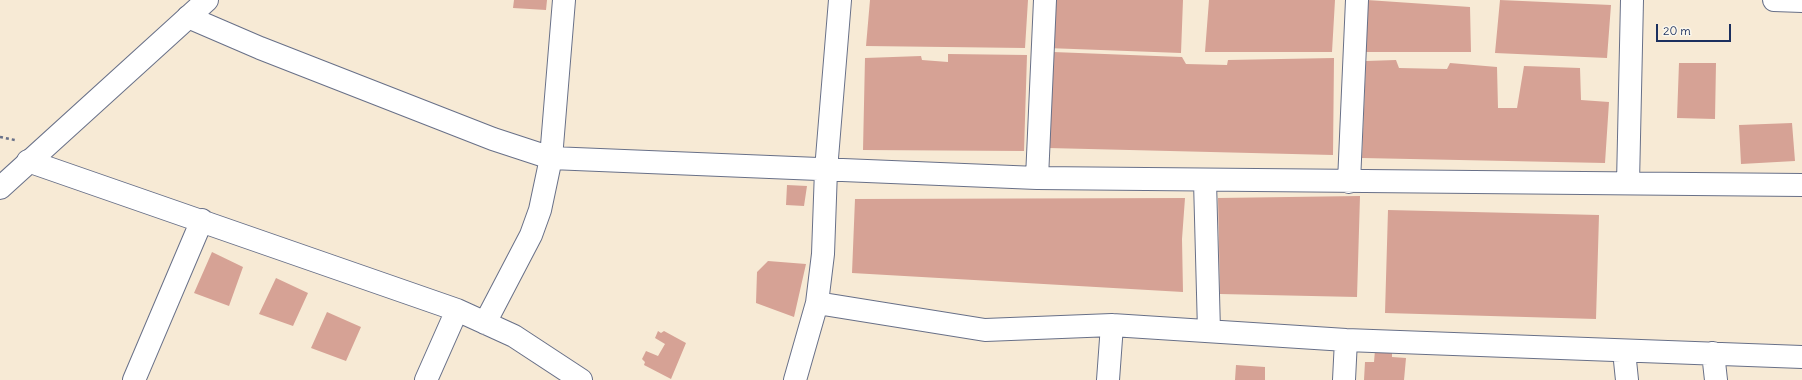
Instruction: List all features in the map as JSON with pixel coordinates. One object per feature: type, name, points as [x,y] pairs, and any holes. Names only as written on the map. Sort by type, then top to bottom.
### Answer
[{"type":"street","points":[[0,188],[207,0]]},
{"type":"street","points":[[485,323],[531,235],[540,210],[551,158],[564,0]]},
{"type":"street","points":[[796,380],[817,303],[823,254],[826,170],[840,0]]},
{"type":"street","points":[[1037,178],[1045,0]]},
{"type":"street","points":[[1349,182],[1357,0]]},
{"type":"street","points":[[1628,183],[1632,0]]},
{"type":"street","points":[[1774,0],[1802,1]]},
{"type":"street","points":[[188,17],[260,48],[493,139],[551,158],[1037,178],[1205,181],[1802,185]]},
{"type":"street","points":[[28,161],[202,220],[457,310],[514,336],[581,380]]},
{"type":"street","points":[[1205,181],[1209,331]]},
{"type":"street","points":[[134,380],[202,220]]},
{"type":"street","points":[[817,303],[984,330],[1112,325],[1346,340],[1802,357]]},
{"type":"street","points":[[426,380],[457,310]]},
{"type":"street","points":[[1108,380],[1112,325]]},
{"type":"street","points":[[1344,380],[1346,340]]},
{"type":"street","points":[[1624,351],[1627,380]]},
{"type":"street","points":[[1713,353],[1716,380]]},
{"type":"building","points":[[514,0],[547,0],[546,10],[513,8]]},
{"type":"building","points":[[870,0],[1028,0],[1025,48],[866,46]]},
{"type":"building","points":[[1051,0],[1183,0],[1181,53],[1047,48]]},
{"type":"building","points":[[1209,0],[1335,0],[1332,52],[1205,52]]},
{"type":"building","points":[[1367,0],[1470,7],[1471,52],[1361,52]]},
{"type":"building","points":[[1500,0],[1611,5],[1607,58],[1495,53]]},
{"type":"building","points":[[1053,52],[1182,57],[1186,64],[1227,65],[1228,60],[1334,58],[1333,155],[1048,148]]},
{"type":"building","points":[[948,54],[1027,55],[1024,151],[863,150],[865,58],[921,56],[922,60],[948,62]]},
{"type":"building","points":[[1396,60],[1399,68],[1447,69],[1450,63],[1497,67],[1498,108],[1517,108],[1524,66],[1580,68],[1581,100],[1609,102],[1605,163],[1362,158],[1366,61]]},
{"type":"building","points":[[1679,63],[1716,63],[1715,119],[1677,118]]},
{"type":"building","points":[[1792,123],[1795,161],[1741,164],[1739,125]]},
{"type":"building","points":[[787,185],[807,186],[804,206],[786,205]]},
{"type":"building","points":[[1360,196],[1357,297],[1220,294],[1218,198]]},
{"type":"building","points":[[1185,198],[1182,239],[1183,292],[852,273],[855,199]]},
{"type":"building","points":[[1388,210],[1599,215],[1596,319],[1385,313]]},
{"type":"building","points":[[212,252],[243,267],[229,306],[194,293]]},
{"type":"building","points":[[768,261],[806,264],[794,317],[756,303],[757,272]]},
{"type":"building","points":[[276,278],[308,293],[293,326],[259,314]]},
{"type":"building","points":[[327,312],[361,327],[346,361],[311,348]]},
{"type":"building","points":[[658,331],[661,333],[664,331],[686,343],[671,379],[644,365],[645,362],[642,359],[646,351],[658,356],[665,344],[655,338]]},
{"type":"building","points":[[1375,350],[1392,351],[1392,357],[1406,358],[1404,380],[1364,380],[1365,362],[1374,362]]},
{"type":"building","points":[[1236,365],[1265,367],[1265,380],[1235,380]]}]
